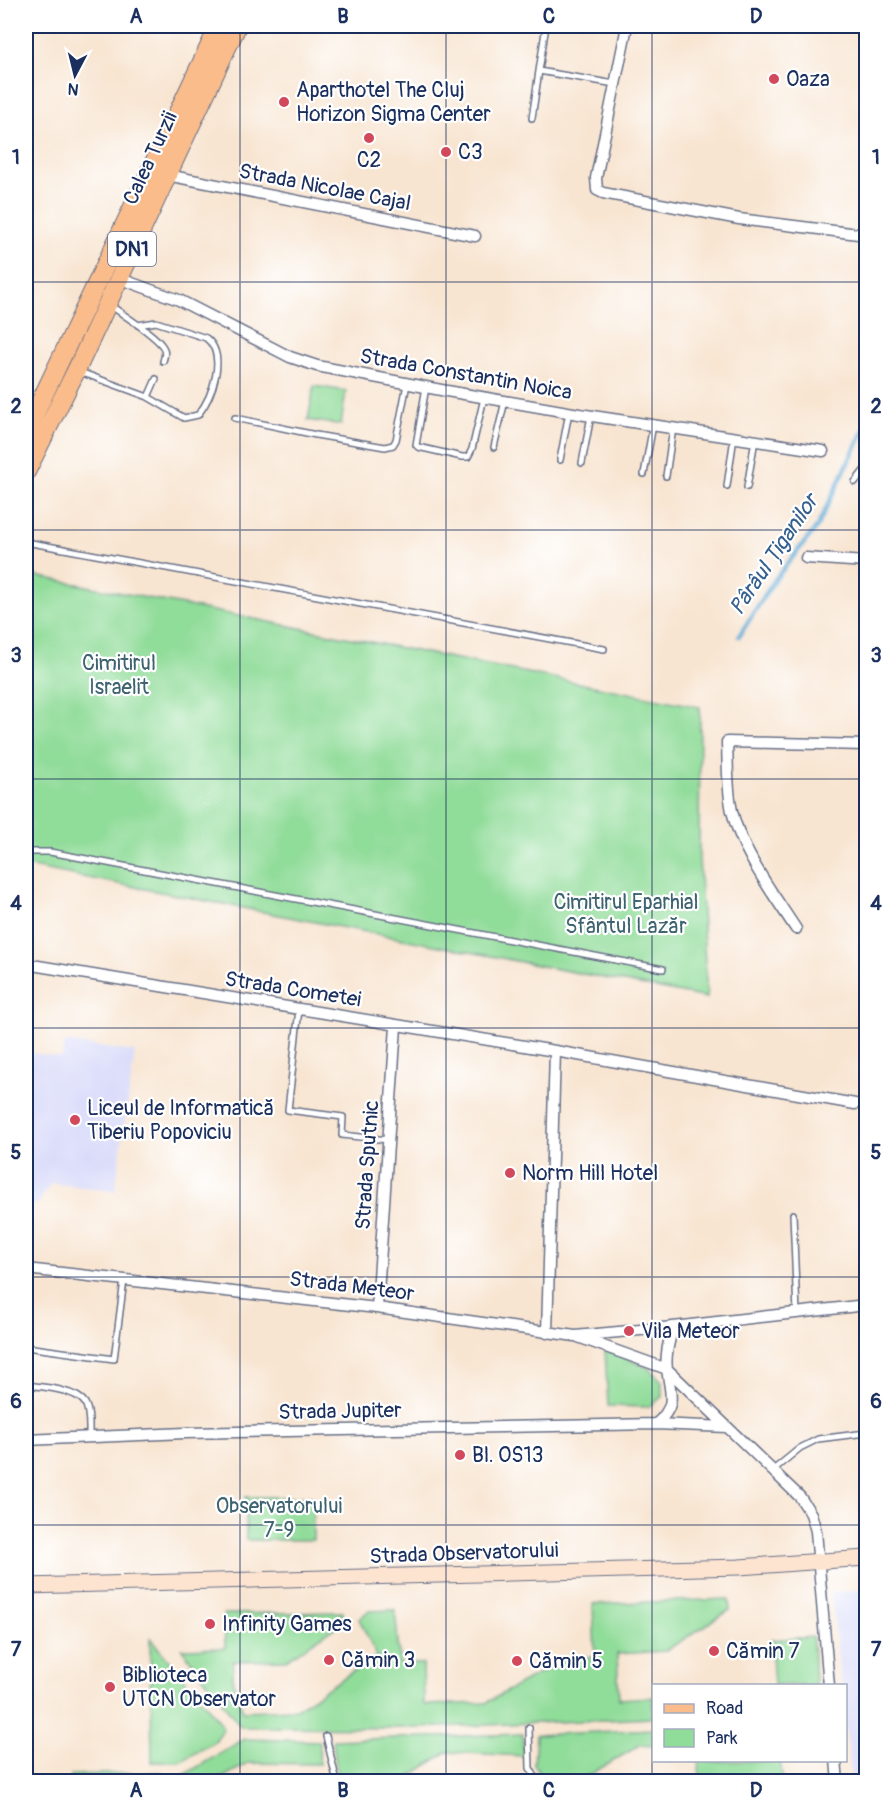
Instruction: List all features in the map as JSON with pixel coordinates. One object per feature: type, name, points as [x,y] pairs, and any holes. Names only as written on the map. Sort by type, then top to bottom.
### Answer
[{"type":"main road","name":"Calea Turzii","points":[[26,432],[219,26]]},
{"type":"main road","name":"Calea Turzii","points":[[26,472],[76,371],[237,26]]},
{"type":"main road","name":"Strada Observatorului","points":[[26,1586],[739,1567],[867,1558]]},
{"type":"street","points":[[627,26],[596,178],[596,187],[600,192],[740,219],[867,235]]},
{"type":"street","name":"Strada Nicolae Cajal","points":[[167,175],[475,236]]},
{"type":"street","name":"Strada Constantin Noica","points":[[118,278],[179,300],[290,357],[316,366],[591,416],[823,451]]},
{"type":"street","points":[[806,558],[867,562]]},
{"type":"street","points":[[796,929],[766,883],[738,829],[730,798],[727,742],[867,745]]},
{"type":"street","name":"Strada Cometei","points":[[26,964],[555,1051],[855,1104]]},
{"type":"street","name":"Strada Sputnic","points":[[377,1308],[396,1026]]},
{"type":"street","points":[[547,1333],[555,1051]]},
{"type":"street","name":"Strada Meteor","points":[[26,1269],[377,1308],[575,1336],[867,1305]]},
{"type":"street","points":[[656,1424],[666,1414],[671,1403],[671,1387],[667,1369],[668,1346],[673,1327]]},
{"type":"street","points":[[575,1336],[667,1369],[800,1497],[811,1514],[816,1531],[829,1684]]},
{"type":"street","name":"Strada Jupiter","points":[[26,1440],[195,1433],[656,1424],[727,1427]]},
{"type":"street","points":[[836,1762],[838,1782]]},
{"type":"lane","points":[[532,118],[545,32]]},
{"type":"lane","points":[[539,71],[615,84]]},
{"type":"lane","points":[[106,303],[164,347],[163,361]]},
{"type":"lane","points":[[76,371],[148,397],[184,418],[198,415],[210,393],[217,359],[212,343],[206,338],[156,322],[138,326]]},
{"type":"lane","points":[[148,397],[156,379]]},
{"type":"lane","points":[[235,418],[385,447],[393,445],[396,440],[407,384]]},
{"type":"lane","points":[[426,387],[416,445],[462,457],[468,457],[472,449],[484,398]]},
{"type":"lane","points":[[494,447],[505,401]]},
{"type":"lane","points":[[560,460],[569,412]]},
{"type":"lane","points":[[582,463],[591,416]]},
{"type":"lane","points":[[644,474],[653,425]]},
{"type":"lane","points":[[666,476],[673,428]]},
{"type":"lane","points":[[727,486],[734,437]]},
{"type":"lane","points":[[747,487],[755,440]]},
{"type":"lane","points":[[855,482],[867,468]]},
{"type":"lane","points":[[26,542],[604,649]]},
{"type":"lane","points":[[26,852],[50,852],[663,969]]},
{"type":"lane","points":[[299,1009],[288,1110],[343,1117],[342,1135],[388,1140]]},
{"type":"lane","points":[[793,1214],[797,1313]]},
{"type":"lane","points":[[26,1347],[114,1359],[124,1281]]},
{"type":"lane","points":[[26,1385],[61,1390],[77,1395],[84,1401],[88,1411],[89,1438]]},
{"type":"lane","points":[[772,1471],[800,1448],[818,1439],[867,1433]]},
{"type":"lane","points":[[528,1728],[530,1768],[538,1782]]},
{"type":"lane","points":[[326,1736],[337,1782]]},
{"type":"shaded area","name":"Liceul de Informatică Tiberiu Popoviciu","points":[[64,1042],[135,1052],[115,1191],[51,1183],[37,1205],[26,1205],[26,1052],[62,1058]]},
{"type":"shaded area","points":[[866,1589],[866,1776],[851,1778],[847,1739],[847,1684],[841,1684],[831,1593]]},
{"type":"green space","points":[[314,386],[346,391],[341,425],[308,420]]},
{"type":"green space","points":[[26,574],[700,707],[699,858],[707,998],[26,866]]},
{"type":"green space","points":[[605,1349],[648,1368],[662,1381],[662,1397],[648,1407],[608,1406]]},
{"type":"green space","name":"Observatorului 7-9","points":[[246,1497],[313,1497],[313,1540],[246,1540]]},
{"type":"green space","points":[[729,1599],[730,1610],[665,1651],[617,1654],[619,1699],[652,1697],[652,1718],[416,1728],[241,1727],[182,1649],[225,1648],[224,1614],[343,1612],[343,1622],[286,1660],[233,1661],[233,1683],[243,1711],[296,1709],[377,1656],[359,1619],[368,1611],[395,1610],[400,1664],[423,1664],[424,1705],[486,1703],[567,1658],[595,1657],[593,1604]]},
{"type":"green space","points":[[813,1637],[815,1684],[774,1684],[771,1640]]},
{"type":"green space","points":[[150,1638],[220,1722],[223,1729],[216,1741],[180,1762],[152,1762]]},
{"type":"green space","points":[[652,1729],[652,1746],[640,1745],[579,1781],[545,1781],[534,1765],[536,1735]]},
{"type":"green space","points":[[523,1734],[523,1756],[447,1752],[403,1781],[343,1781],[337,1774],[333,1740]]},
{"type":"green space","points":[[244,1739],[320,1741],[319,1764],[248,1763],[217,1781],[174,1781]]},
{"type":"green space","points":[[698,1762],[780,1762],[783,1781],[701,1781]]},
{"type":"green space","points":[[161,1772],[147,1781],[71,1781],[71,1775]]},
{"type":"waterway","name":"Pârâul Țiganilor","points":[[739,636],[775,579],[817,527],[866,426]]},
{"type":"place","name":"Oaza","points":[[774,79]]},
{"type":"place","name":"Aparthotel The Cluj Horizon Sigma Center","points":[[284,102]]},
{"type":"place","name":"C2","points":[[369,138]]},
{"type":"place","name":"C3","points":[[446,152]]},
{"type":"place","name":"Liceul de Informatică Tiberiu Popoviciu","points":[[75,1120]]},
{"type":"place","name":"Norm Hill Hotel","points":[[510,1173]]},
{"type":"place","name":"Vila Meteor","points":[[629,1331]]},
{"type":"place","name":"Bl. OS13","points":[[460,1455]]},
{"type":"place","name":"Infinity Games","points":[[210,1624]]},
{"type":"place","name":"Cămin 7","points":[[714,1651]]},
{"type":"place","name":"Cămin 3","points":[[329,1660]]},
{"type":"place","name":"Cămin 5","points":[[517,1661]]},
{"type":"place","name":"Biblioteca UTCN Observator","points":[[110,1687]]},
{"type":"park label","name":"Cimitirul Israelit","points":[[119,675]]},
{"type":"park label","name":"Cimitirul Eparhial Sfântul Lazăr","points":[[626,914]]}]
